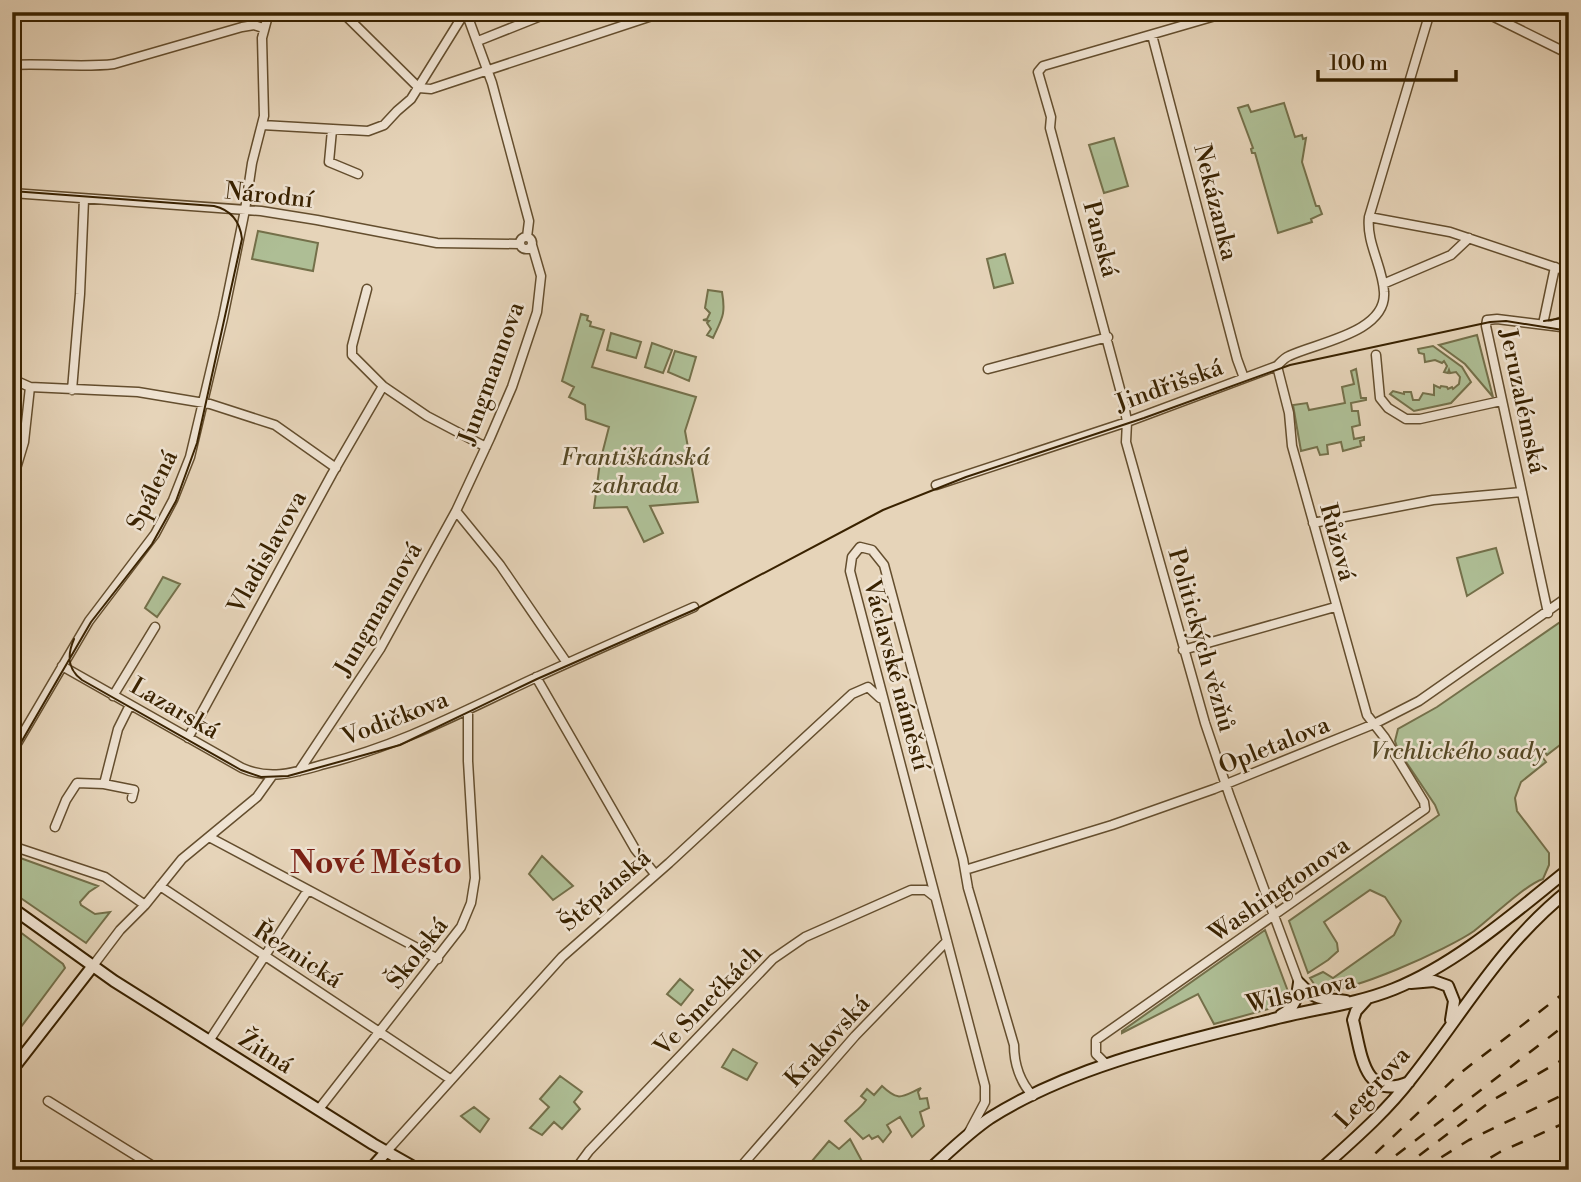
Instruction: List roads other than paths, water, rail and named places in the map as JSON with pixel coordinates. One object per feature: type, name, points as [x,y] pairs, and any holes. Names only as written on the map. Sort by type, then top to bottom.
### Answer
[{"type":"main road","name":"Wilsonova","points":[[929,1170],[967,1135],[1018,1103],[1107,1064],[1272,1019],[1355,1002],[1408,983],[1473,943],[1569,869]]},
{"type":"main road","points":[[1449,1027],[1516,938],[1569,890]]},
{"type":"main road","name":"Žitná","points":[[12,908],[92,967],[386,1152],[419,1170]]},
{"type":"main road","points":[[12,1070],[92,967]]},
{"type":"main road","points":[[1408,983],[1438,981],[1448,986],[1454,1001],[1449,1027]]},
{"type":"main road","points":[[1299,984],[1318,999],[1355,1002]]},
{"type":"main road","points":[[1272,1019],[1296,1003],[1299,984]]},
{"type":"main road","points":[[1368,998],[1356,1011],[1353,1020],[1368,1076],[1384,1086],[1409,1082]]},
{"type":"main road","name":"Legerova","points":[[1320,1170],[1370,1124],[1409,1082],[1449,1027]]},
{"type":"main road","name":"Štěpánská","points":[[370,1170],[386,1152]]},
{"type":"street","name":"Spálená","points":[[12,752],[96,610],[153,537],[171,504],[189,461],[204,403],[262,125],[263,28],[269,12]]},
{"type":"street","points":[[342,12],[419,88],[431,89],[664,12]]},
{"type":"street","points":[[262,125],[368,131],[384,125],[419,88],[465,12]]},
{"type":"street","points":[[465,12],[488,71],[529,221],[527,237]]},
{"type":"street","points":[[478,41],[551,12]]},
{"type":"street","points":[[1152,35],[1229,12]]},
{"type":"street","points":[[1430,12],[1369,217],[1369,233],[1383,284],[1451,255],[1469,238]]},
{"type":"street","points":[[1484,12],[1569,54]]},
{"type":"street","points":[[12,65],[114,64],[242,27],[254,25],[263,28]]},
{"type":"street","name":"Panská","points":[[1127,422],[1108,337],[1050,128],[1051,117],[1038,72],[1041,67],[1152,35]]},
{"type":"street","name":"Nekázanka","points":[[1152,35],[1244,378]]},
{"type":"street","points":[[332,130],[330,162],[358,174]]},
{"type":"street","name":"Národní","points":[[12,193],[245,210],[317,220],[423,242],[520,244]]},
{"type":"street","points":[[72,390],[84,199]]},
{"type":"street","points":[[1369,217],[1469,238],[1569,272]]},
{"type":"street","points":[[527,237],[531,239],[532,245],[525,249],[520,244],[521,239],[527,237]]},
{"type":"street","name":"Jungmannova","points":[[456,511],[512,387],[537,312],[541,280],[532,245]]},
{"type":"street","points":[[1548,325],[1555,267]]},
{"type":"street","name":"Jindřišská","points":[[936,485],[1127,422],[1277,366],[1286,357],[1330,343],[1366,323],[1383,302],[1383,284]]},
{"type":"street","points":[[368,289],[352,346],[352,355],[383,386],[427,416],[486,447]]},
{"type":"street","name":"Jeruzalémská","points":[[1548,325],[1497,319],[1487,320],[1486,326],[1548,613]]},
{"type":"street","points":[[1548,325],[1569,319]]},
{"type":"street","points":[[1548,325],[1569,328]]},
{"type":"street","points":[[988,369],[1108,337]]},
{"type":"street","points":[[1376,355],[1380,398],[1388,408],[1406,419],[1420,419],[1501,401]]},
{"type":"street","name":"Růžová","points":[[1277,366],[1289,413],[1292,446],[1335,607],[1367,715],[1374,724]]},
{"type":"street","points":[[12,379],[30,387],[138,391],[204,403],[245,414],[275,425],[335,468]]},
{"type":"street","name":"Vladislavova","points":[[188,738],[335,468],[383,386]]},
{"type":"street","points":[[12,482],[22,447],[30,387]]},
{"type":"street","name":"Politických vězňů","points":[[1127,422],[1126,442],[1183,650],[1226,785],[1299,984]]},
{"type":"street","points":[[12,445],[22,447]]},
{"type":"street","points":[[1313,523],[1433,500],[1522,492]]},
{"type":"street","points":[[456,511],[500,565],[567,663]]},
{"type":"street","name":"Jungmannová","points":[[299,771],[380,649],[456,511]]},
{"type":"street","name":"Václavské náměstí","points":[[967,1135],[985,1102],[985,1086],[850,571],[852,557],[860,547],[872,551],[884,565],[1014,1045],[1014,1062],[1027,1090],[1033,1096]]},
{"type":"street","name":"Opletalova","points":[[965,870],[1226,785],[1374,724],[1419,701],[1569,596]]},
{"type":"street","name":"Vodičkova","points":[[272,776],[374,751],[405,740],[536,677],[694,607]]},
{"type":"street","points":[[1183,650],[1335,607]]},
{"type":"street","points":[[113,695],[155,627]]},
{"type":"street","name":"Lazarská","points":[[62,666],[242,768],[258,775],[272,776]]},
{"type":"street","points":[[536,677],[635,849],[655,874]]},
{"type":"street","name":"Štěpánská","points":[[386,1152],[562,957],[852,694],[865,687],[872,688],[886,710]]},
{"type":"street","points":[[104,783],[118,729],[130,705]]},
{"type":"street","name":"Školská","points":[[319,1110],[465,922],[474,887],[468,710]]},
{"type":"street","name":"Washingtonova","points":[[1107,1064],[1096,1054],[1096,1040],[1425,809],[1424,802],[1411,780],[1374,724]]},
{"type":"street","points":[[92,967],[120,930],[145,905],[182,859],[257,797],[272,776]]},
{"type":"street","points":[[55,828],[66,800],[77,783],[104,783],[134,790],[132,798]]},
{"type":"street","points":[[209,837],[438,959]]},
{"type":"street","points":[[12,846],[105,877],[145,905]]},
{"type":"street","name":"Řeznická","points":[[160,886],[450,1079]]},
{"type":"street","points":[[209,1041],[308,890]]},
{"type":"street","name":"Ve Smečkách","points":[[575,1170],[589,1151],[773,959],[805,937],[911,890],[926,890],[936,897]]},
{"type":"street","name":"Krakovská","points":[[738,1170],[855,1035],[947,941]]},
{"type":"street","points":[[48,1101],[156,1168],[155,1170]]},
{"type":"tram line","points":[[12,191],[214,206],[234,217],[242,239],[197,443],[176,501],[152,544],[91,622],[12,758]]},
{"type":"tram line","points":[[1544,321],[1569,317]]},
{"type":"tram line","points":[[74,639],[70,661],[73,671],[82,680],[241,770],[261,777],[288,776],[400,745],[537,679],[694,610],[883,510],[966,477],[1144,418],[1290,365],[1490,322],[1506,321],[1569,331]]},
{"type":"railway","points":[[1358,1170],[1459,1074],[1569,989]]},
{"type":"railway","points":[[1377,1170],[1569,1022]]},
{"type":"railway","points":[[1400,1170],[1491,1101],[1569,1056]]},
{"type":"railway","points":[[1421,1170],[1469,1140],[1569,1092]]},
{"type":"railway","points":[[1470,1170],[1500,1152],[1569,1121]]},
{"type":"railway","points":[[1542,1170],[1569,1163]]},
{"type":"district","name":"Nové Město","points":[[376,862]]},
{"type":"park label","name":"Františkánská zahrada","points":[[635,471]]},
{"type":"park label","name":"Vrchlického sady","points":[[1458,751]]}]
